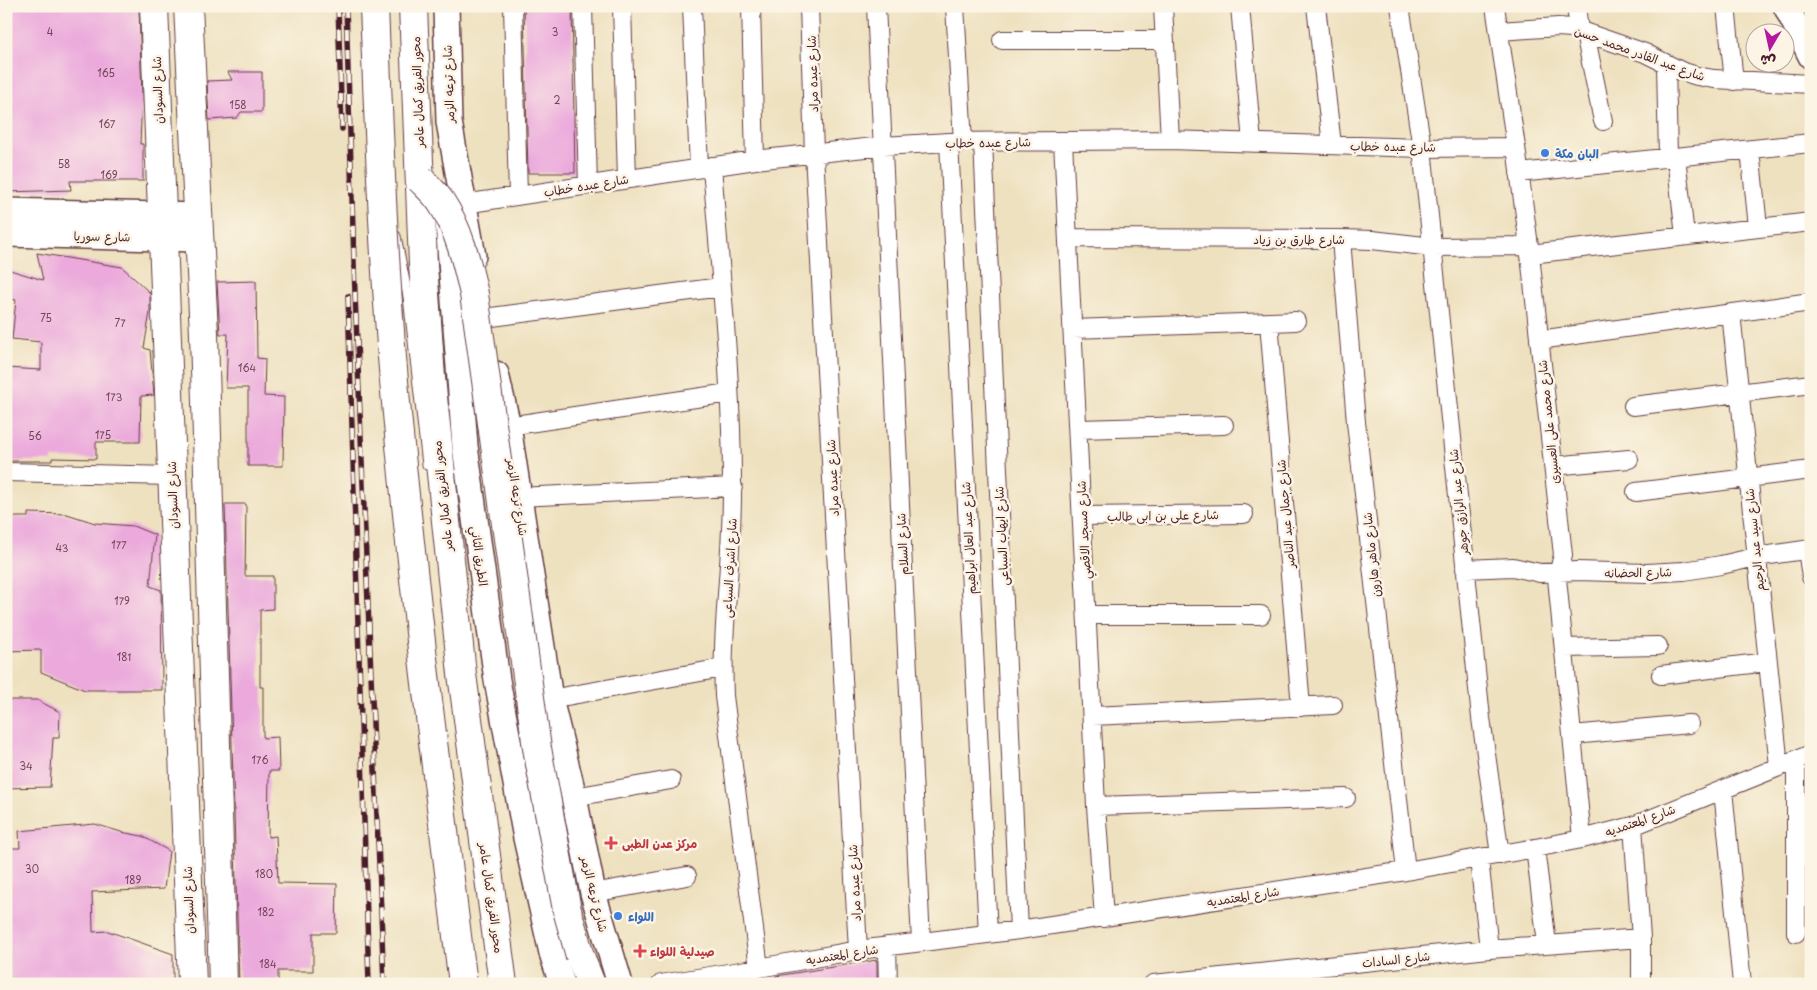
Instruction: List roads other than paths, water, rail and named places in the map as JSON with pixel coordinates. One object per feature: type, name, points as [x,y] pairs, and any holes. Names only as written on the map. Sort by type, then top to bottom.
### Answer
[{"type":"main road","name":"شارع السودان","points":[[154,6],[192,984]]},
{"type":"main road","points":[[188,6],[204,334],[223,984]]},
{"type":"main road","points":[[374,6],[382,208],[394,380],[422,660],[463,984]]},
{"type":"main road","name":"محور الفريق كمال عامر","points":[[413,6],[427,322],[449,561],[497,975]]},
{"type":"main road","points":[[420,179],[441,202],[452,223],[474,294],[537,748],[567,910],[580,956],[591,984]]},
{"type":"main road","points":[[202,984],[189,408],[192,375],[204,334]]},
{"type":"street","name":"شارع ترعه الزمر","points":[[446,6],[449,122],[484,318],[508,426],[550,699],[574,798],[593,893],[620,984]]},
{"type":"street","points":[[513,6],[518,196]]},
{"type":"street","points":[[583,6],[588,185]]},
{"type":"street","points":[[622,6],[627,179]]},
{"type":"street","name":"شارع اشرف السباعى","points":[[692,6],[706,167],[721,287],[730,393],[731,557],[722,668],[759,968]]},
{"type":"street","points":[[751,6],[755,160]]},
{"type":"street","name":"شارع عبده مراد","points":[[809,6],[814,153],[858,950]]},
{"type":"street","name":"شارع السلام","points":[[876,6],[921,942]]},
{"type":"street","name":"شارع عبد العال ابراهيم","points":[[955,6],[956,142],[988,934]]},
{"type":"street","points":[[1163,6],[1170,140]]},
{"type":"street","points":[[1240,6],[1252,143]]},
{"type":"street","points":[[1316,6],[1332,145]]},
{"type":"street","name":"شارع عبد الرازق جوهر","points":[[1400,6],[1422,148],[1482,726],[1500,855]]},
{"type":"street","name":"شارع محمد على العسيرى","points":[[1495,6],[1529,250],[1553,466],[1562,555],[1558,573],[1582,839]]},
{"type":"street","points":[[1726,6],[1734,81]]},
{"type":"street","points":[[1786,6],[1810,53]]},
{"type":"street","points":[[1579,7],[1582,31],[1603,121]]},
{"type":"street","name":"شارع عبد القادر محمد حسن","points":[[1499,31],[1558,27],[1582,31],[1645,53],[1666,64],[1697,76],[1734,81],[1811,84]]},
{"type":"street","points":[[1002,40],[1165,40]]},
{"type":"street","points":[[1666,64],[1672,158],[1685,236]]},
{"type":"street","name":"الطريق الثاني","points":[[449,122],[443,155],[466,456],[497,680],[526,838],[552,954],[562,984]]},
{"type":"street","name":"شارع عبده خطاب","points":[[464,204],[755,160],[883,146],[956,142],[1170,140],[1422,148],[1516,147]]},
{"type":"street","name":"شارع مسجد الاقصي","points":[[1063,141],[1079,429],[1096,806],[1104,918]]},
{"type":"street","name":"شارع ايهاب السباعى","points":[[983,142],[1019,930]]},
{"type":"street","points":[[1519,173],[1811,143]]},
{"type":"street","points":[[1750,150],[1758,227]]},
{"type":"street","name":"شارع سوريا","points":[[6,211],[162,226],[198,227]]},
{"type":"street","name":"شارع طارق بن زياد","points":[[1068,238],[1341,239],[1372,240],[1432,247],[1529,250],[1811,222]]},
{"type":"street","name":"شارع سوريا","points":[[6,234],[162,226]]},
{"type":"street","name":"شارع ماهر هارون","points":[[1341,239],[1357,431],[1406,871]]},
{"type":"street","points":[[484,318],[721,287]]},
{"type":"street","points":[[1539,340],[1811,302]]},
{"type":"street","name":"شارع سيد عبد الرحيم","points":[[1730,313],[1779,766]]},
{"type":"street","points":[[1073,329],[1296,321]]},
{"type":"street","name":"شارع جمال عبد الناصر","points":[[1269,322],[1301,707]]},
{"type":"street","points":[[1633,406],[1811,384]]},
{"type":"street","points":[[508,426],[730,393]]},
{"type":"street","points":[[1079,429],[1224,425]]},
{"type":"street","points":[[1553,466],[1629,458]]},
{"type":"street","points":[[1636,492],[1811,470]]},
{"type":"street","points":[[6,472],[171,476]]},
{"type":"street","points":[[518,497],[732,487]]},
{"type":"street","name":"شارع على بن ابى طالب","points":[[1082,516],[1244,514]]},
{"type":"street","points":[[1809,549],[1811,577]]},
{"type":"street","name":"شارع الحضانه","points":[[1465,570],[1513,567],[1534,572],[1558,573],[1576,571],[1647,573],[1684,571],[1809,549]]},
{"type":"street","points":[[1087,615],[1261,615]]},
{"type":"street","points":[[1564,648],[1658,646]]},
{"type":"street","points":[[1661,675],[1767,662]]},
{"type":"street","points":[[550,699],[722,668]]},
{"type":"street","points":[[1092,716],[1333,705]]},
{"type":"street","points":[[1573,735],[1690,724]]},
{"type":"street","points":[[1796,933],[1804,756]]},
{"type":"street","name":"شارع المعتمديه","points":[[661,984],[858,950],[1104,918],[1479,860],[1582,839],[1633,826],[1804,756]]},
{"type":"street","points":[[574,798],[671,780]]},
{"type":"street","points":[[1723,790],[1742,984]]},
{"type":"street","points":[[1096,806],[1346,798]]},
{"type":"street","points":[[1633,826],[1641,984]]},
{"type":"street","points":[[1535,848],[1547,944]]},
{"type":"street","points":[[1479,860],[1489,949]]},
{"type":"street","points":[[593,893],[687,876]]},
{"type":"street","name":"شارع السادات","points":[[1153,984],[1489,949],[1640,938]]},
{"type":"street","points":[[887,946],[888,984]]},
{"type":"lane","points":[[365,6],[370,120],[384,196],[406,281],[427,472]]},
{"type":"lane","points":[[486,931],[497,975]]},
{"type":"railway","points":[[338,6],[342,129]]},
{"type":"railway","points":[[346,6],[355,294],[384,984]]},
{"type":"railway","points":[[348,296],[369,984]]},
{"type":"place","name":"البان مكة","points":[[1545,153]]},
{"type":"place","name":"مركز عدن الطبى","points":[[611,843]]},
{"type":"place","name":"اللواء","points":[[618,916]]},
{"type":"place","name":"صيدلية اللواء","points":[[640,951]]}]
